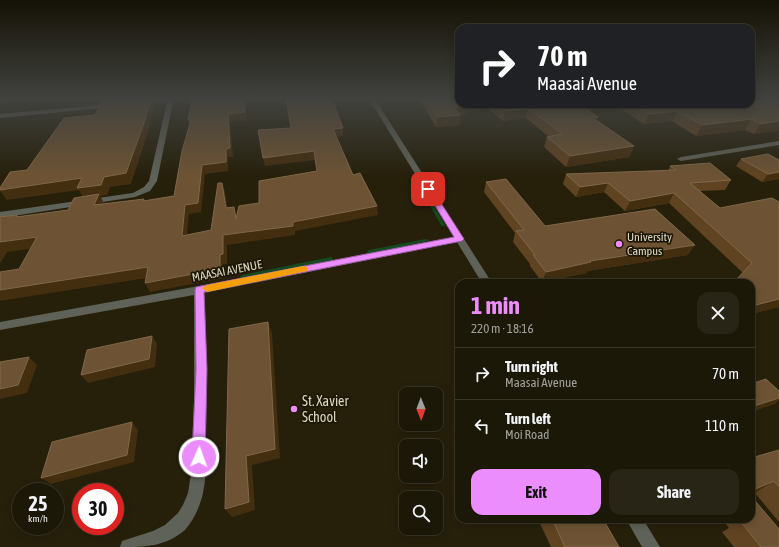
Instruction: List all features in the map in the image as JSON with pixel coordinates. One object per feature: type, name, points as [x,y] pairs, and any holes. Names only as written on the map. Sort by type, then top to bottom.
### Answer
[{"type":"street","points":[[0,215],[135,196],[147,189],[152,181],[165,125]]},
{"type":"street","points":[[388,125],[484,279]]},
{"type":"street","points":[[681,159],[779,143]]},
{"type":"street","name":"MAASAI AVENUE","points":[[0,326],[200,290],[459,239]]},
{"type":"street","points":[[128,547],[153,540],[173,529],[189,512],[198,487],[202,369],[200,290]]},
{"type":"street","points":[[637,523],[652,547]]},
{"type":"building","points":[[59,125],[143,125],[126,173],[104,177],[101,185],[77,188],[82,178],[0,190],[10,172],[27,170]]},
{"type":"building","points":[[190,125],[229,125],[230,148],[226,149],[226,162],[202,165],[198,203],[185,205],[182,236],[211,230],[218,183],[222,183],[226,208],[234,207],[236,219],[239,206],[259,203],[259,181],[317,171],[314,151],[263,158],[258,130],[291,128],[290,125],[342,125],[343,128],[333,129],[353,175],[360,173],[377,206],[293,222],[293,226],[223,235],[223,254],[220,255],[220,269],[145,283],[148,267],[0,290],[0,272],[19,269],[37,237],[0,242],[0,217],[17,215],[16,217],[68,210],[74,198],[99,194],[94,205],[144,199],[143,201],[174,196],[182,151]]},
{"type":"building","points":[[550,125],[603,125],[634,146],[570,156],[547,137],[562,134]]},
{"type":"building","points":[[768,154],[779,160],[779,172],[768,174],[741,159]]},
{"type":"building","points":[[710,163],[731,180],[690,183],[720,208],[772,198],[779,202],[779,299],[755,305],[755,279],[737,279],[752,263],[674,193],[630,201],[608,183],[580,187],[566,174],[676,170],[670,166]]},
{"type":"building","points":[[506,179],[545,226],[655,209],[695,245],[590,261],[591,262],[546,272],[516,231],[524,230],[486,182]]},
{"type":"building","points":[[268,322],[275,449],[246,456],[249,502],[225,509],[229,329]]},
{"type":"building","points":[[152,336],[149,359],[81,375],[87,350]]},
{"type":"building","points":[[29,357],[18,385],[0,389],[0,362]]},
{"type":"building","points":[[766,379],[779,391],[779,398],[755,406],[755,383]]},
{"type":"building","points":[[132,422],[127,455],[41,478],[52,442]]},
{"type":"building","points":[[779,450],[779,487],[774,481],[755,489],[755,457]]},
{"type":"building","points":[[755,501],[779,529],[779,547],[761,547],[742,523],[755,523]]},
{"type":"building","points":[[554,523],[605,523],[619,547],[565,547]]},
{"type":"waterway","points":[[416,178],[443,225]]},
{"type":"waterway","points":[[369,252],[426,240]]},
{"type":"waterway","points":[[242,277],[331,259]]},
{"type":"slow traffic","points":[[207,288],[303,269]]},
{"type":"place","name":"University Campus","points":[[619,244]]},
{"type":"place","name":"St. Xavier School","points":[[294,409]]},
{"type":"route","points":[[199,457],[202,369],[200,290],[284,272],[459,239],[428,189]]}]
